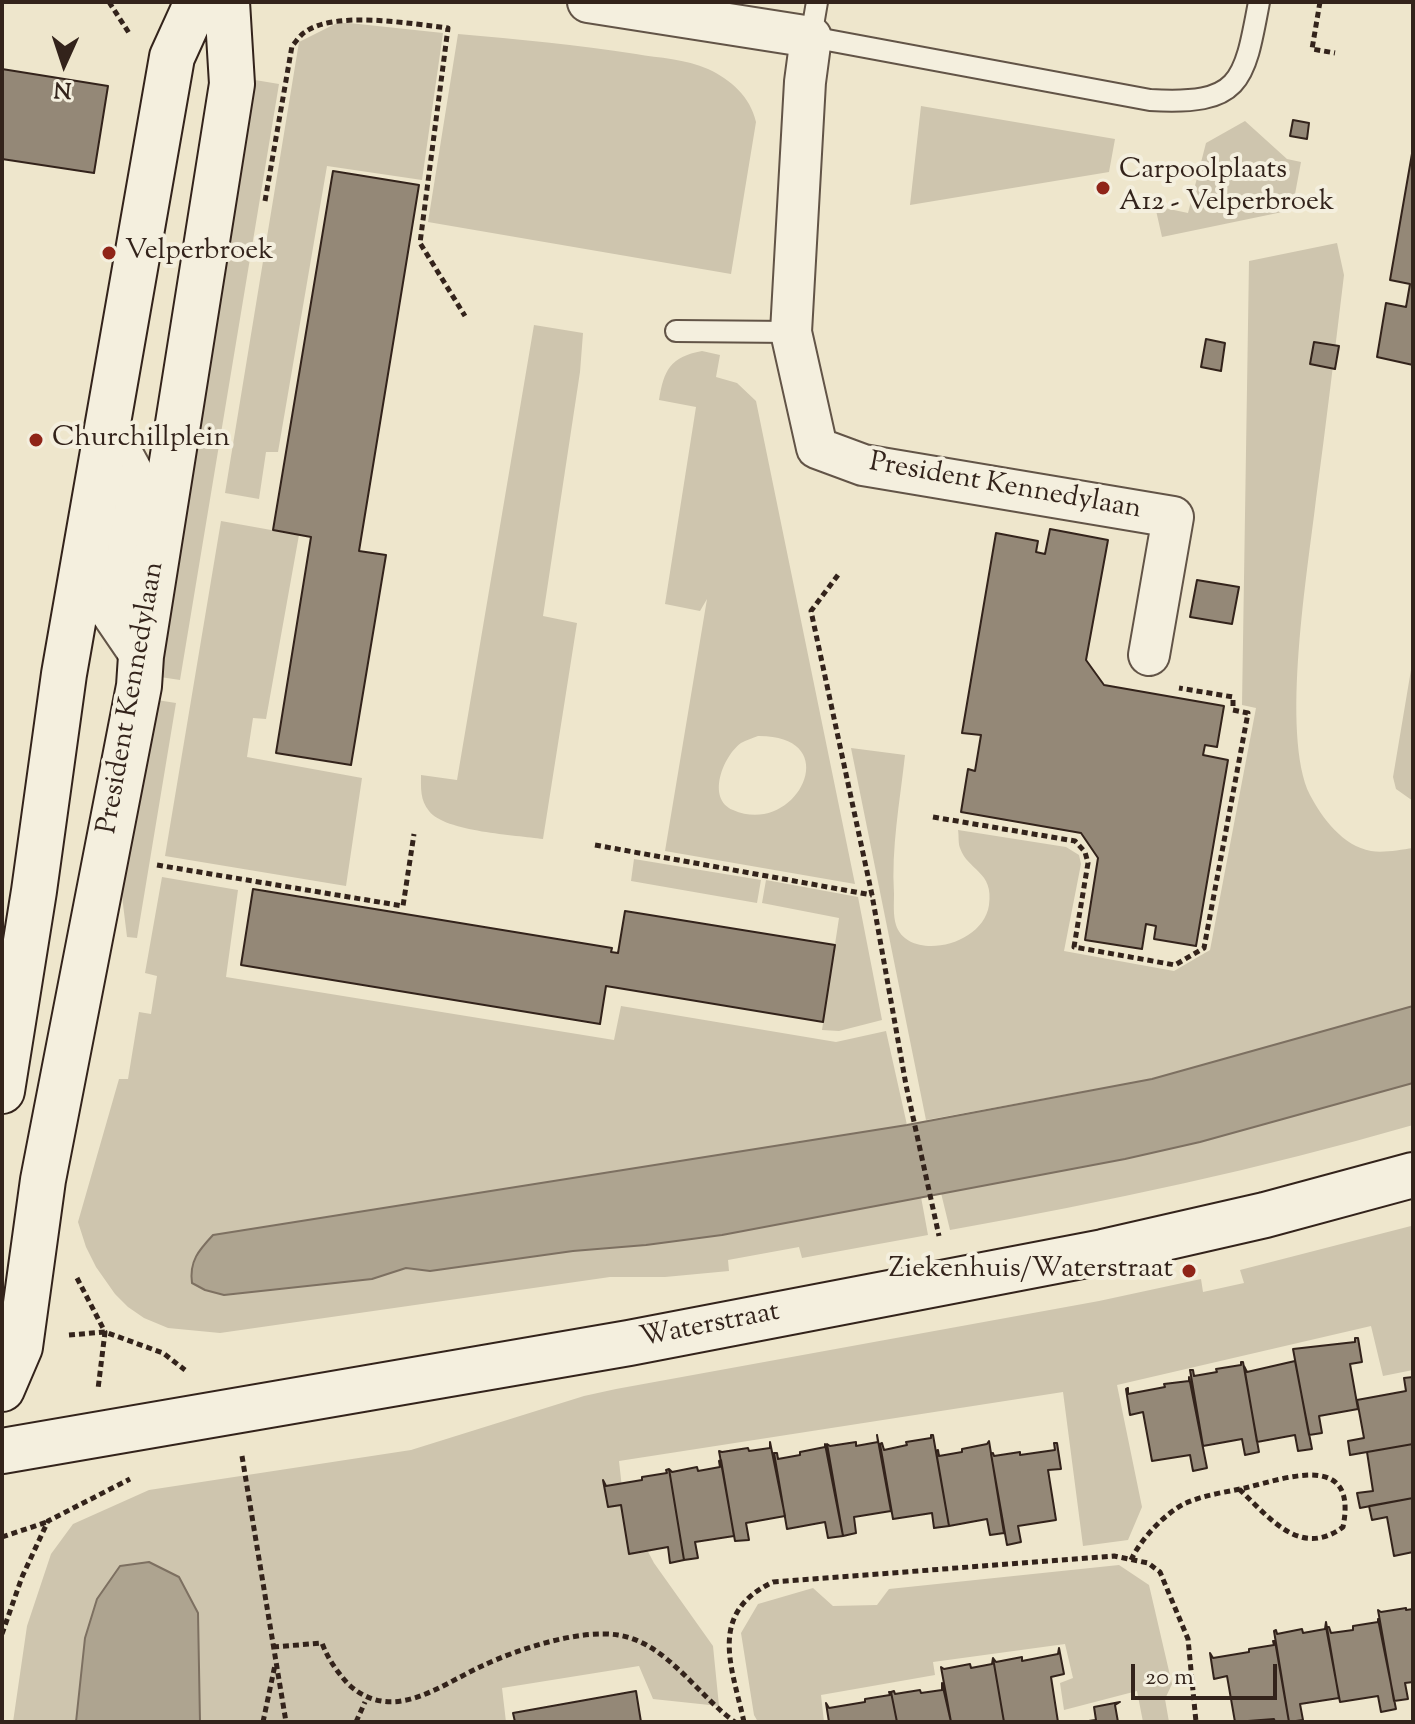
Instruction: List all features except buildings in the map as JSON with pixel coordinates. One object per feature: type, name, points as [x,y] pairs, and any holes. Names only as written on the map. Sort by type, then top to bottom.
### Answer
[{"type":"street","points":[[2,1091],[64,674],[172,57],[197,2]]},
{"type":"street","name":"President Kennedylaan","points":[[2,1389],[20,1347],[43,1180],[139,686],[141,656],[232,84],[227,2]]},
{"type":"street","points":[[588,2],[814,20]]},
{"type":"street","name":"President Kennedylaan","points":[[814,20],[805,82],[791,332],[817,448],[863,465],[1173,517],[1149,655]]},
{"type":"street","points":[[108,428],[132,472],[111,612],[141,656]]},
{"type":"street","name":"Waterstraat","points":[[2,1451],[629,1343],[1103,1252],[1265,1215],[1413,1175]]},
{"type":"lane","points":[[814,20],[1150,100],[1185,102],[1225,93],[1241,74],[1250,49],[1259,2]]},
{"type":"lane","points":[[676,331],[791,332]]},
{"type":"path","points":[[1320,2],[1312,49],[1335,53]]},
{"type":"path","points":[[265,202],[292,46],[304,32],[323,24],[365,19],[448,28],[420,243],[465,316]]},
{"type":"path","points":[[838,575],[811,611],[872,895],[906,1085],[932,1203]]},
{"type":"path","points":[[933,817],[1067,839],[1081,846],[1088,863],[1074,947],[1175,965],[1204,948],[1248,713],[1233,710],[1233,697],[1147,683],[1149,655]]},
{"type":"path","points":[[157,865],[403,906],[414,834]]},
{"type":"path","points":[[595,845],[872,895]]},
{"type":"path","points":[[105,1332],[163,1353],[234,1409],[286,1722]]},
{"type":"path","points":[[1131,1560],[1149,1531],[1184,1503],[1289,1476],[1313,1474],[1330,1479],[1342,1489],[1346,1502],[1343,1527],[1333,1535],[1315,1540],[1303,1539],[1275,1523],[1239,1489]]},
{"type":"path","points":[[2,1537],[48,1521],[135,1476]]},
{"type":"path","points":[[2,1634],[22,1577],[48,1521]]},
{"type":"path","points":[[744,1722],[728,1660],[729,1630],[734,1615],[757,1589],[773,1582],[1114,1556],[1148,1563],[1160,1572],[1188,1639],[1196,1722]]},
{"type":"path","points":[[273,1647],[322,1643],[329,1660],[365,1702],[388,1708],[402,1707],[437,1692],[484,1665],[578,1634],[607,1634],[634,1639],[673,1663],[735,1722]]},
{"type":"path","points":[[263,1722],[276,1660]]},
{"type":"path","points":[[356,1722],[365,1702]]},
{"type":"shaded area","points":[[337,23],[443,33],[422,180],[327,166],[278,452],[266,452],[259,499],[225,493],[299,42]]},
{"type":"shaded area","points":[[458,34],[570,45],[682,61],[708,69],[732,84],[749,104],[756,122],[731,274],[428,222]]},
{"type":"shaded area","points":[[249,79],[279,84],[180,680],[147,675]]},
{"type":"shaded area","points":[[921,106],[1115,139],[1109,172],[910,205]]},
{"type":"shaded area","points":[[1245,121],[1287,159],[1301,162],[1292,210],[1162,237],[1155,206],[1188,213],[1206,143]]},
{"type":"shaded area","points":[[1337,243],[1344,275],[1303,607],[1297,733],[1301,768],[1310,795],[1334,830],[1351,843],[1371,851],[1413,848],[1413,1006],[1152,1079],[926,1120],[851,748],[905,755],[895,842],[894,913],[896,925],[903,936],[915,943],[945,945],[960,940],[974,931],[984,919],[989,905],[988,885],[964,856],[959,846],[958,830],[1066,847],[1079,855],[1081,864],[1064,951],[1174,971],[1210,950],[1256,708],[1242,705],[1249,261]]},
{"type":"shaded area","points":[[534,325],[583,333],[580,372],[543,616],[577,623],[543,839],[450,824],[437,818],[426,807],[421,785],[421,775],[457,780]]},
{"type":"shaded area","points":[[702,351],[720,355],[716,377],[737,383],[756,401],[855,884],[665,851],[707,599],[700,611],[665,604],[696,407],[659,400],[670,366]],"holes":[[[758,736],[785,740],[801,751],[806,766],[803,783],[792,799],[776,810],[756,815],[733,810],[725,804],[720,797],[720,777],[734,749]]]},
{"type":"shaded area","points":[[221,521],[299,535],[266,719],[253,718],[247,757],[362,778],[346,886],[165,856]]},
{"type":"shaded area","points":[[1413,658],[1413,801],[1396,789],[1393,777]]},
{"type":"shaded area","points":[[144,698],[176,703],[137,938],[127,937],[117,855]]},
{"type":"shaded area","points":[[634,859],[761,880],[757,903],[631,881]]},
{"type":"shaded area","points":[[162,877],[238,890],[226,977],[614,1040],[621,1006],[836,1042],[886,1031],[907,1125],[394,1208],[224,1295],[371,1279],[406,1268],[430,1271],[573,1251],[646,1245],[921,1197],[928,1235],[802,1258],[799,1247],[728,1260],[729,1271],[665,1277],[610,1277],[220,1333],[168,1328],[144,1318],[115,1294],[96,1267],[78,1222],[119,1079],[128,1079],[139,1012],[151,1014],[157,976],[145,973]]},
{"type":"shaded area","points":[[766,880],[858,897],[882,1020],[839,1031],[822,1030],[839,918],[762,903]]},
{"type":"shaded area","points":[[1413,1006],[1413,1083],[1200,1142],[722,1235],[430,1271],[406,1268],[372,1279],[224,1295],[192,1283],[196,1256],[213,1235],[907,1125],[1152,1079]]},
{"type":"shaded area","points":[[1413,1083],[1413,1125],[1183,1184],[950,1230],[941,1193],[1200,1142]]},
{"type":"shaded area","points":[[1411,1226],[1413,1370],[1383,1376],[1371,1326],[1117,1385],[1142,1507],[1128,1540],[1083,1546],[1063,1392],[619,1461],[624,1506],[654,1563],[713,1646],[719,1706],[653,1699],[639,1666],[502,1688],[506,1722],[200,1722],[149,1562],[120,1566],[85,1638],[76,1722],[13,1722],[27,1626],[51,1554],[73,1524],[149,1490],[411,1450],[584,1396],[616,1389],[1099,1301],[1201,1279],[1203,1292],[1244,1283],[1240,1270]]},
{"type":"shaded area","points":[[149,1562],[179,1577],[198,1613],[200,1722],[76,1722],[85,1638],[97,1599],[120,1566]]},
{"type":"shaded area","points":[[1119,1565],[1149,1585],[1172,1684],[1165,1699],[1169,1722],[1143,1722],[1137,1691],[1064,1710],[1060,1683],[1073,1678],[1065,1644],[933,1662],[935,1675],[821,1695],[824,1722],[758,1722],[754,1715],[741,1633],[758,1604],[813,1588],[833,1606],[877,1605],[889,1589]]},
{"type":"place","name":"Carpoolplaats A12 - Velperbroek","points":[[1103,188]]},
{"type":"place","name":"Velperbroek","points":[[109,253]]},
{"type":"place","name":"Churchillplein","points":[[36,440]]},
{"type":"place","name":"Ziekenhuis/Waterstraat","points":[[1189,1271]]}]
